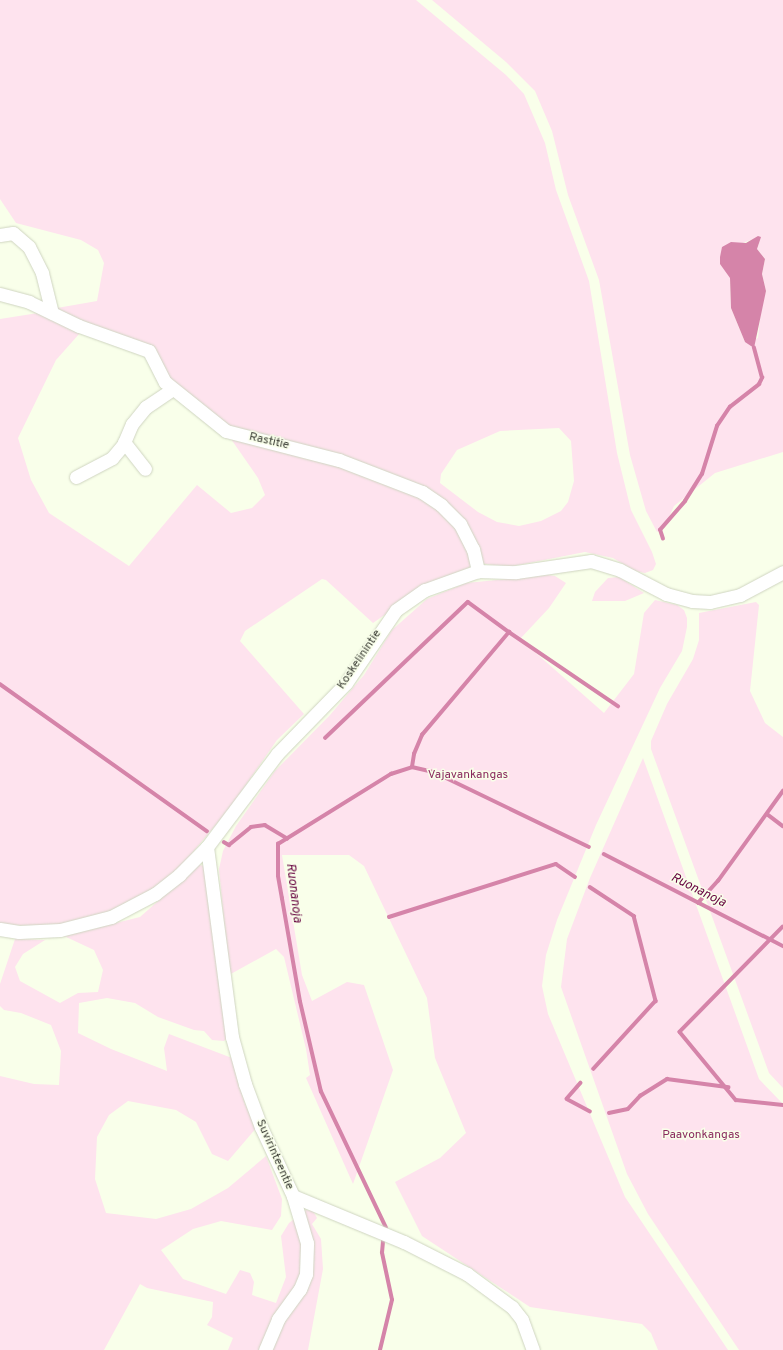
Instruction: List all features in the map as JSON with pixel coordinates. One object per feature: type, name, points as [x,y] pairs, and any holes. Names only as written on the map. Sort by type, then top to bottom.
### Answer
[{"type":"street","points":[[0,235],[13,233],[29,247],[42,273],[52,312]]},
{"type":"street","name":"Rastitie","points":[[0,294],[52,312],[79,326],[149,350],[161,376],[173,389],[226,431],[339,460],[422,492],[441,505],[460,524],[473,549],[478,571]]},
{"type":"street","points":[[76,477],[112,458],[124,442],[132,424],[146,407],[173,389]]},
{"type":"street","points":[[124,442],[145,469]]},
{"type":"street","name":"Koskelinintie","points":[[0,929],[20,932],[60,930],[111,917],[155,894],[179,875],[207,847],[277,754],[346,683],[396,610],[425,590],[478,571],[516,572],[590,561],[620,570],[666,594],[692,601],[710,602],[740,594],[783,572]]},
{"type":"street","name":"Suvirinteentie","points":[[207,847],[232,1037],[245,1084],[261,1127],[293,1196],[404,1242],[467,1274],[512,1307],[522,1320],[533,1350]]},
{"type":"street","points":[[265,1350],[270,1334],[300,1289],[306,1274],[307,1243],[293,1196]]},
{"type":"green space","points":[[0,0],[416,0],[506,75],[524,94],[545,143],[556,190],[589,281],[617,453],[631,510],[652,552],[656,564],[653,570],[645,573],[635,571],[613,558],[585,552],[508,567],[479,563],[449,506],[234,429],[172,382],[158,355],[77,321],[57,308],[97,301],[104,263],[98,250],[81,240],[16,223],[0,199]],"holes":[[[559,428],[571,441],[574,481],[568,502],[561,511],[541,521],[519,526],[497,522],[478,512],[440,483],[441,474],[457,450],[500,431]]]},
{"type":"green space","points":[[432,0],[783,0],[783,452],[715,473],[674,506],[666,524],[657,532],[646,511],[630,455],[599,280],[568,195],[552,131],[535,91],[506,62]],"holes":[[[756,238],[759,243],[757,249],[765,259],[762,274],[766,291],[761,308],[758,338],[745,342],[731,308],[730,278],[740,244]]]},
{"type":"green space","points":[[38,313],[80,333],[56,360],[18,438],[31,480],[49,513],[129,566],[197,485],[231,513],[252,508],[265,495],[258,478],[231,439],[328,461],[399,487],[429,502],[454,522],[465,543],[473,566],[429,584],[373,623],[326,580],[322,579],[245,631],[240,641],[304,714],[277,740],[229,809],[183,864],[145,896],[112,911],[58,925],[26,926],[0,924],[0,319]]},
{"type":"green space","name":"Vajavankangas","points":[[548,575],[555,576],[566,583],[549,608],[520,639],[604,713],[634,674],[644,613],[655,600],[677,605],[684,610],[687,618],[687,627],[682,651],[660,688],[596,825],[557,920],[546,955],[542,986],[548,1014],[625,1197],[728,1350],[658,1350],[651,1333],[642,1324],[530,1307],[422,1236],[395,1182],[440,1158],[466,1133],[435,1058],[427,998],[364,866],[349,855],[282,855],[302,975],[312,1001],[347,982],[364,985],[393,1070],[353,1184],[306,1078],[310,1075],[306,1049],[284,957],[276,949],[229,975],[219,869],[223,851],[236,826],[275,771],[330,715],[364,675],[392,630],[427,599],[466,583]]},
{"type":"green space","points":[[619,577],[644,593],[625,601],[592,601],[595,592],[608,578]]},
{"type":"green space","points":[[756,602],[759,605],[750,691],[765,723],[783,737],[783,1088],[769,1073],[651,749],[651,741],[667,704],[693,659],[699,640],[699,613]]},
{"type":"green space","name":"Paavonkangas","points":[[643,758],[759,1079],[783,1104],[783,1350],[739,1350],[648,1214],[627,1174],[561,987],[567,939],[590,878]]},
{"type":"green space","points":[[199,865],[205,866],[228,1037],[224,1041],[212,1040],[204,1031],[194,1030],[158,1017],[135,1003],[107,998],[79,1003],[78,1033],[111,1049],[167,1071],[164,1048],[169,1034],[232,1058],[245,1104],[257,1127],[228,1161],[212,1154],[196,1122],[176,1110],[128,1101],[109,1115],[97,1137],[95,1179],[106,1213],[156,1219],[191,1209],[228,1188],[266,1156],[282,1199],[281,1216],[272,1230],[221,1221],[193,1229],[161,1250],[183,1279],[226,1294],[240,1270],[250,1273],[254,1282],[252,1295],[276,1303],[286,1277],[281,1236],[289,1223],[306,1210],[313,1211],[317,1218],[312,1224],[321,1239],[323,1269],[308,1350],[228,1350],[233,1338],[207,1325],[212,1317],[213,1302],[147,1288],[140,1284],[104,1350],[0,1350],[0,1076],[34,1084],[59,1085],[61,1051],[51,1025],[21,1013],[4,1010],[0,1006],[0,984],[15,939],[45,940],[23,954],[15,967],[20,981],[60,1003],[78,993],[98,992],[103,970],[94,950],[64,936],[140,917]]},
{"type":"shaded area","points":[[758,236],[761,237],[757,249],[765,259],[762,274],[766,291],[754,348],[745,342],[731,308],[730,278],[720,264],[720,257],[722,247],[731,242],[746,243]]},
{"type":"waterway","points":[[663,539],[660,530],[685,501],[702,474],[717,426],[730,407],[759,384],[762,378],[754,348]]},
{"type":"waterway","points":[[325,738],[468,602],[509,632]]},
{"type":"waterway","points":[[412,767],[414,754],[422,735],[509,632],[618,706]]},
{"type":"waterway","points":[[0,684],[207,831]]},
{"type":"waterway","name":"Ruonanoja","points":[[386,1228],[321,1092],[300,1002],[278,876],[278,844],[391,774],[412,767],[434,772],[589,847]]},
{"type":"waterway","points":[[698,903],[718,881],[783,791]]},
{"type":"waterway","points":[[767,814],[783,826]]},
{"type":"waterway","points":[[224,842],[229,845],[251,827],[265,825],[287,838]]},
{"type":"waterway","name":"Ruonanoja","points":[[604,854],[783,946]]},
{"type":"waterway","points":[[389,917],[556,864],[575,877]]},
{"type":"waterway","points":[[590,887],[634,916],[656,1001],[594,1069]]},
{"type":"waterway","points":[[783,927],[680,1032],[736,1100],[783,1105]]},
{"type":"waterway","points":[[609,1113],[628,1109],[640,1096],[667,1079],[728,1087]]},
{"type":"waterway","points":[[581,1083],[567,1099],[590,1111]]},
{"type":"waterway","name":"Ruonanoja","points":[[380,1350],[392,1300],[382,1253],[383,1241]]}]
